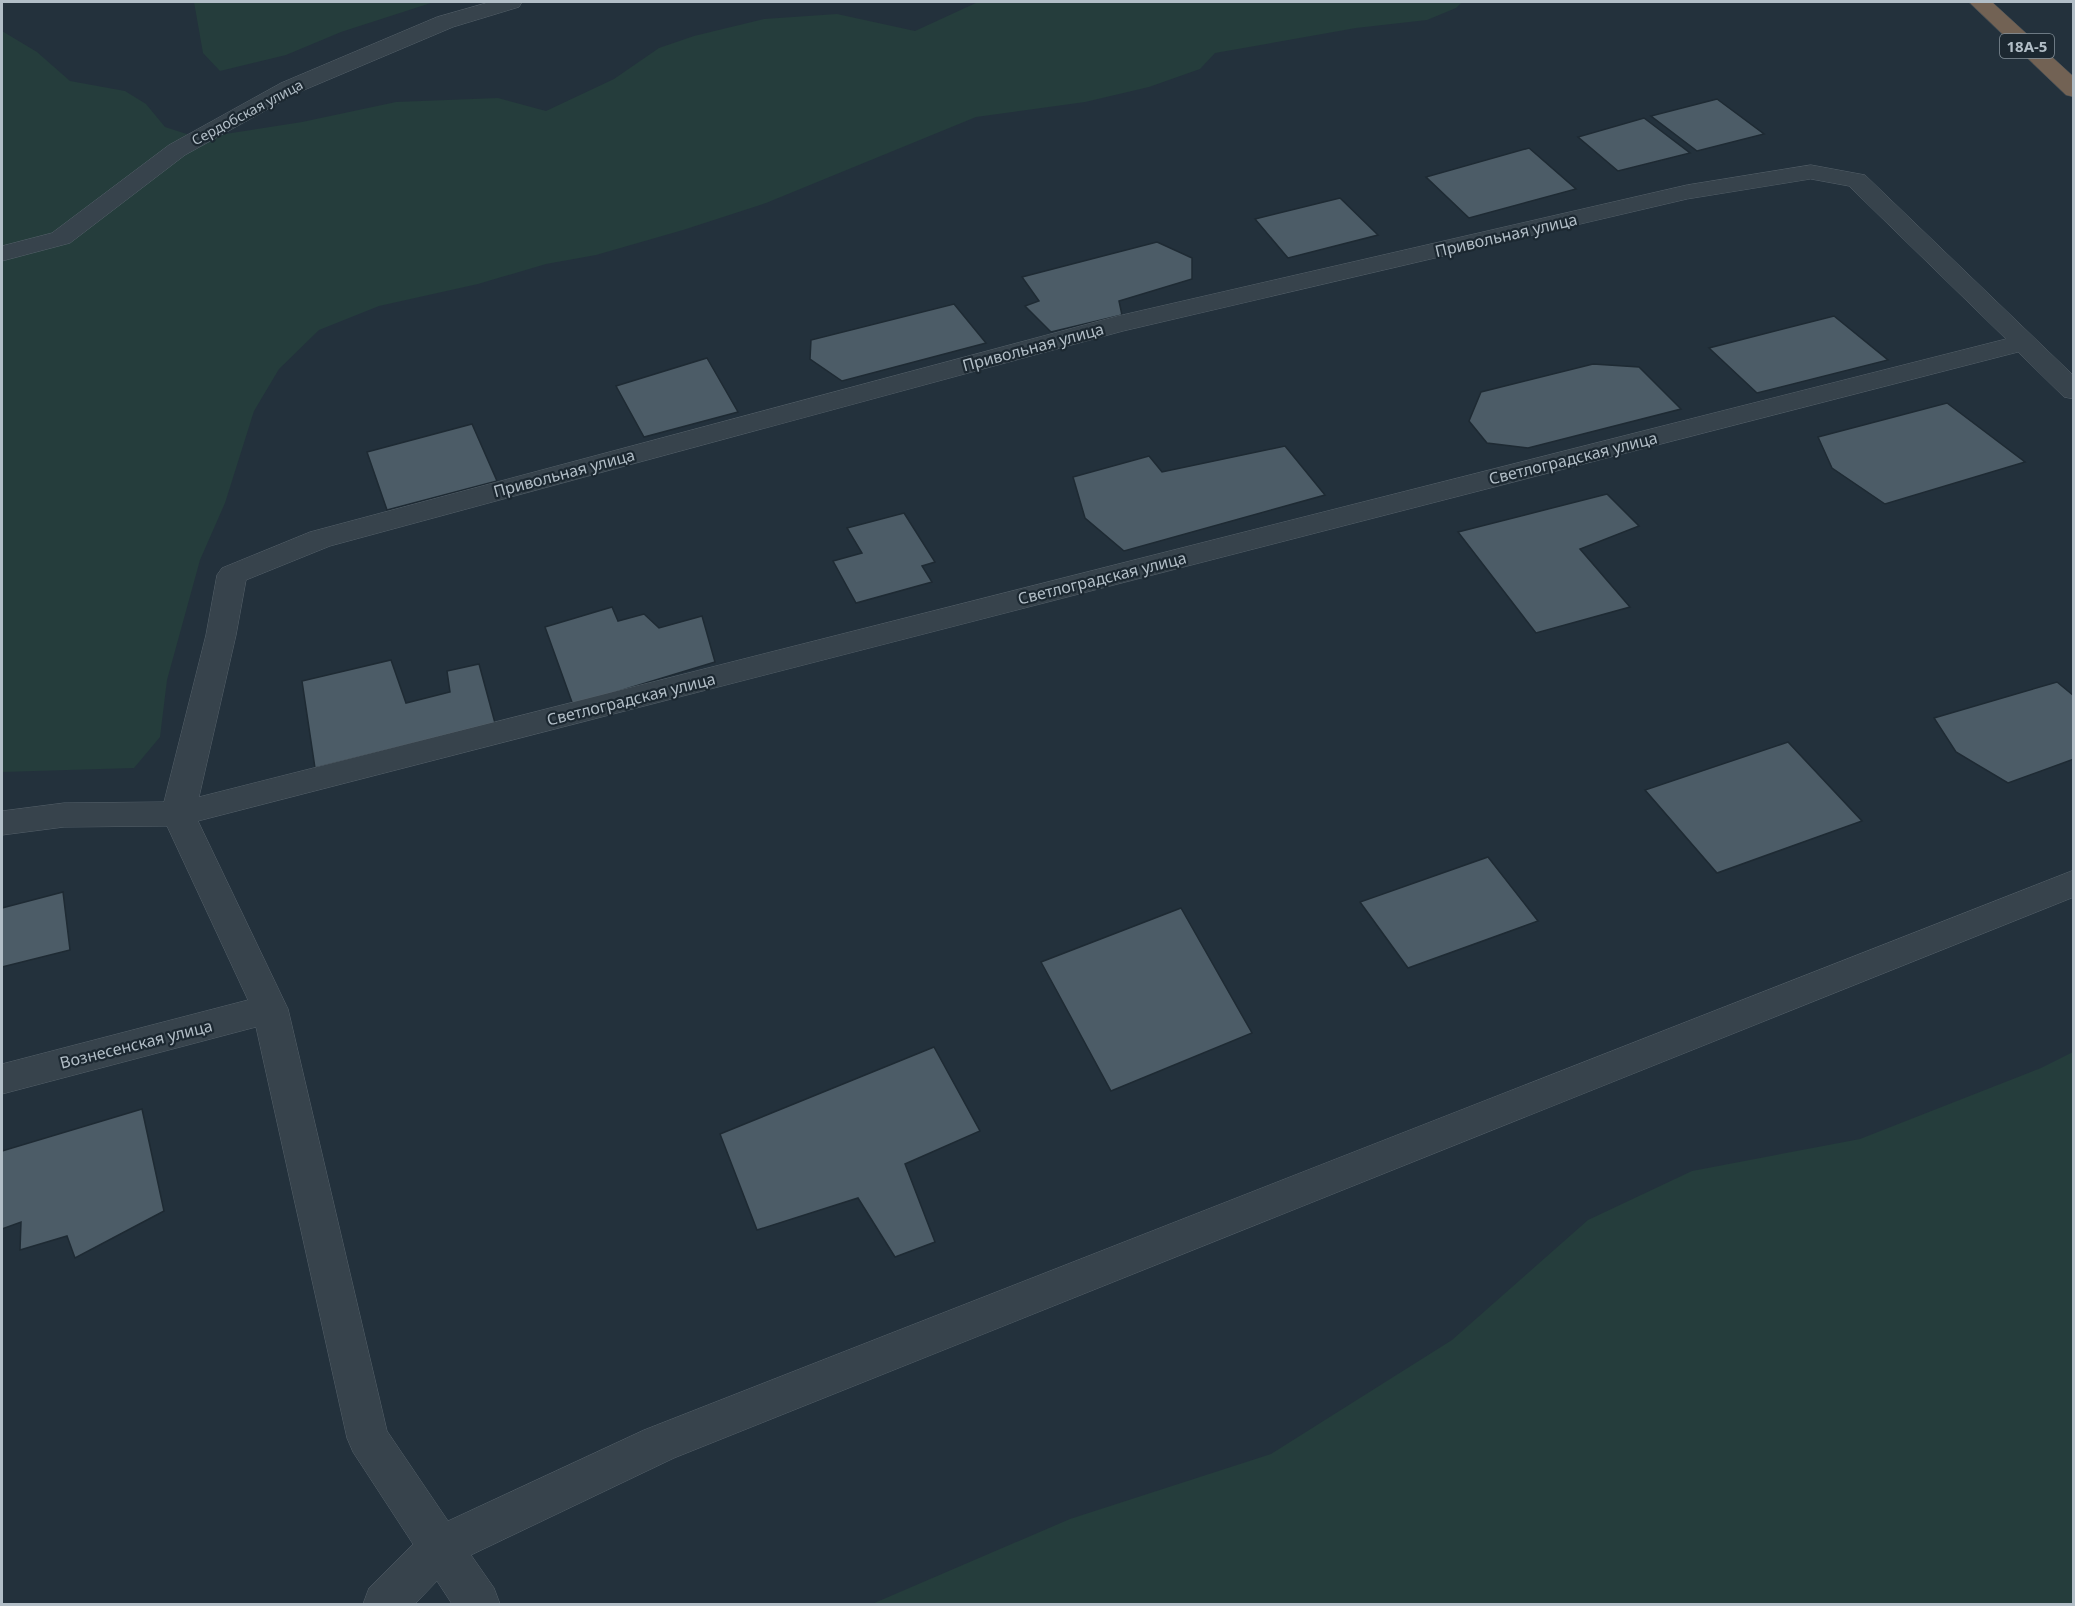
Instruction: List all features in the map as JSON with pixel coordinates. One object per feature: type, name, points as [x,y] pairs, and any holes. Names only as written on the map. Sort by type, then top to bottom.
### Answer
[{"type":"highway","name":"18А-5","points":[[1980,2],[2073,90]]},
{"type":"street","name":"Сердобская улица","points":[[2,254],[61,238],[177,150],[289,88],[445,22],[511,2]]},
{"type":"street","name":"Привольная улица","points":[[178,814],[221,634],[232,575],[320,539],[1118,324],[1687,192],[1811,172],[1857,180],[2025,342]]},
{"type":"street","points":[[2025,342],[2073,391]]},
{"type":"street","name":"Светлоградская улица","points":[[2,823],[64,815],[178,814],[2025,342]]},
{"type":"street","points":[[178,814],[270,1009],[368,1438],[478,1605]]},
{"type":"street","points":[[385,1605],[440,1547],[660,1444],[2073,883]]},
{"type":"street","name":"Вознесенская улица","points":[[2,1079],[270,1009]]},
{"type":"green space","points":[[194,2],[434,2],[341,32],[286,55],[220,71],[203,53]]},
{"type":"green space","points":[[978,2],[1462,2],[1456,8],[1427,20],[1356,28],[1215,53],[1200,69],[1149,87],[1085,102],[976,117],[766,203],[683,230],[596,255],[546,264],[478,284],[379,306],[319,330],[279,369],[254,411],[225,503],[200,560],[167,680],[160,737],[134,768],[2,772],[2,31],[37,52],[70,81],[125,91],[146,104],[165,127],[199,138],[302,122],[396,102],[498,98],[546,111],[614,79],[659,48],[694,36],[764,19],[837,14],[915,31]]},
{"type":"green space","points":[[2073,1052],[2073,1604],[872,1604],[1070,1519],[1271,1454],[1452,1340],[1588,1220],[1692,1171],[1860,1139],[2041,1068]]},
{"type":"building","points":[[1717,99],[1764,134],[1697,151],[1651,116]]},
{"type":"building","points":[[1644,118],[1690,153],[1618,171],[1578,137]]},
{"type":"building","points":[[1529,148],[1576,189],[1469,218],[1426,177]]},
{"type":"building","points":[[1340,198],[1378,235],[1288,258],[1255,219]]},
{"type":"building","points":[[1157,242],[1192,258],[1192,279],[1119,301],[1122,315],[1051,332],[1025,306],[1039,301],[1022,277]]},
{"type":"building","points":[[954,304],[986,343],[842,381],[810,359],[811,340]]},
{"type":"building","points":[[1834,316],[1888,360],[1757,393],[1709,348]]},
{"type":"building","points":[[707,358],[738,412],[644,437],[616,386]]},
{"type":"building","points":[[1593,364],[1639,367],[1681,409],[1528,448],[1487,443],[1469,421],[1481,392]]},
{"type":"building","points":[[1947,403],[2025,462],[1885,504],[1832,468],[1818,437]]},
{"type":"building","points":[[472,424],[497,481],[387,510],[367,452]]},
{"type":"building","points":[[1285,446],[1325,495],[1124,551],[1085,518],[1073,477],[1149,456],[1162,472]]},
{"type":"building","points":[[1607,494],[1639,526],[1580,549],[1630,607],[1536,633],[1458,532]]},
{"type":"building","points":[[904,513],[935,562],[922,566],[932,582],[856,603],[833,561],[862,553],[847,528]]},
{"type":"building","points":[[612,607],[618,621],[644,614],[659,628],[702,616],[715,662],[573,705],[545,627]]},
{"type":"building","points":[[391,660],[406,703],[450,692],[447,671],[479,664],[495,723],[315,768],[302,681]]},
{"type":"building","points":[[2057,682],[2074,696],[2074,759],[2008,783],[1956,752],[1934,718]]},
{"type":"building","points":[[1788,742],[1862,821],[1717,873],[1645,790]]},
{"type":"building","points":[[1488,857],[1538,921],[1408,968],[1360,902]]},
{"type":"building","points":[[63,892],[70,950],[2,967],[2,908]]},
{"type":"building","points":[[1181,908],[1252,1033],[1111,1091],[1041,962]]},
{"type":"building","points":[[934,1047],[980,1131],[905,1164],[935,1242],[895,1257],[858,1198],[757,1230],[720,1134]]},
{"type":"building","points":[[142,1109],[164,1211],[75,1258],[67,1236],[20,1250],[21,1222],[2,1229],[2,1151]]}]
